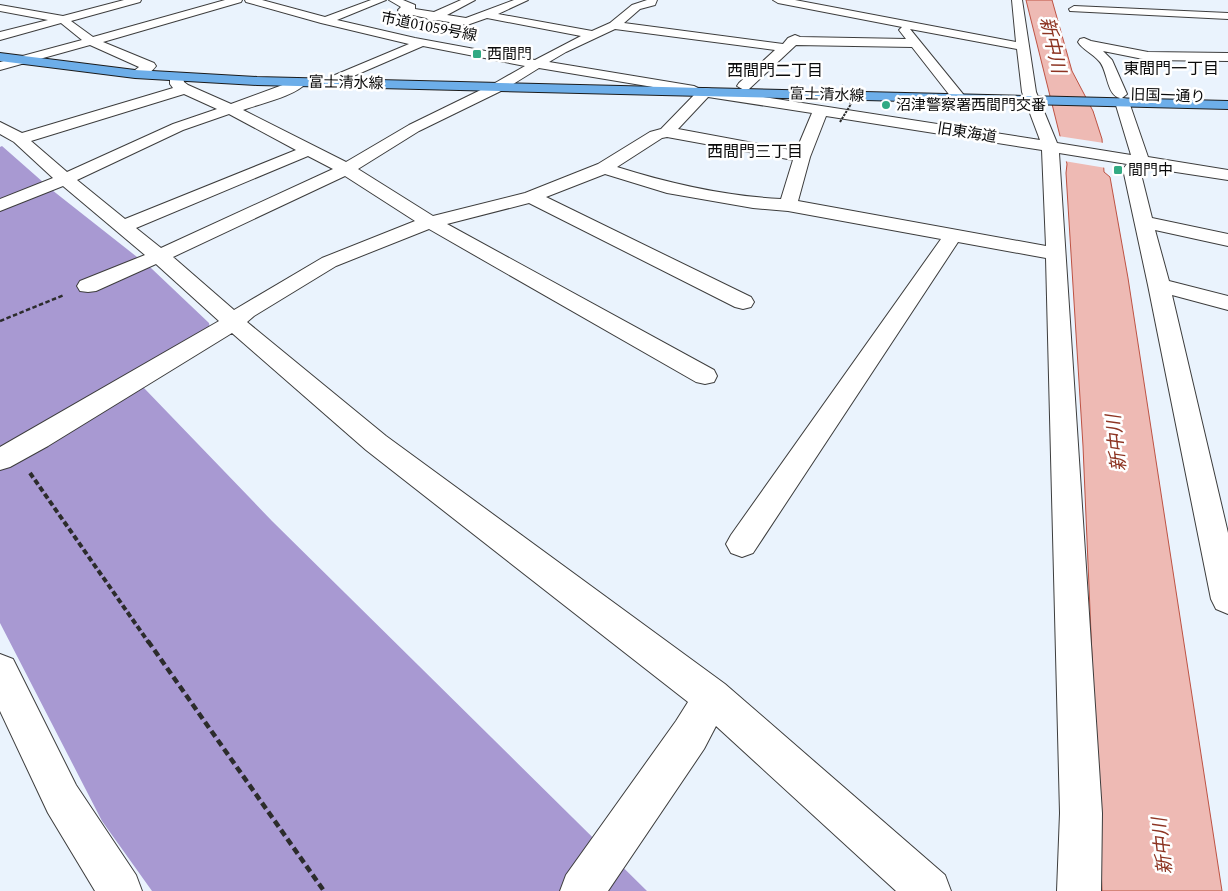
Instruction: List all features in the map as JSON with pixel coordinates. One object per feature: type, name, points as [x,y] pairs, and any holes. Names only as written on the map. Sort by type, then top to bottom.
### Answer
[{"type":"main road","name":"富士清水線","points":[[0,57],[137,74],[180,83],[299,82],[699,91],[831,96],[1035,95],[1115,98]]},
{"type":"main road","name":"富士清水線","points":[[699,91],[744,86],[956,95]]},
{"type":"main road","points":[[831,96],[826,98],[827,102],[839,118]]},
{"type":"main road","name":"旧国一通り","points":[[1115,98],[1228,97]]},
{"type":"main road","name":"旧国一通り","points":[[1115,98],[1228,105]]},
{"type":"street","points":[[0,36],[136,0]]},
{"type":"street","points":[[78,33],[197,0]]},
{"type":"street","points":[[0,66],[237,0]]},
{"type":"street","name":"市道01059号線","points":[[250,0],[282,10],[418,43],[699,91]]},
{"type":"street","points":[[325,21],[381,0]]},
{"type":"street","points":[[394,0],[411,7],[403,10],[467,22]]},
{"type":"street","points":[[394,38],[434,16],[470,0]]},
{"type":"street","points":[[328,83],[445,30],[523,0]]},
{"type":"street","points":[[88,286],[159,256],[346,169],[414,128],[500,86],[535,63],[562,49],[614,25],[636,7],[651,3],[652,0]]},
{"type":"street","points":[[778,0],[1024,47]]},
{"type":"street","points":[[1017,0],[1024,47],[1035,95],[1050,145],[1082,813],[1079,891]]},
{"type":"street","points":[[1147,0],[1169,14]]},
{"type":"street","points":[[282,10],[304,2]]},
{"type":"street","points":[[871,7],[883,20]]},
{"type":"street","points":[[0,8],[62,19],[91,41],[149,66],[137,74]]},
{"type":"street","points":[[744,86],[827,9]]},
{"type":"street","points":[[1228,16],[1075,14],[1085,44],[1106,60],[1115,98],[1137,146],[1140,160],[1131,170],[1159,285],[1228,599]]},
{"type":"street","points":[[487,15],[595,35]]},
{"type":"street","points":[[899,23],[956,95]]},
{"type":"street","points":[[705,38],[715,24]]},
{"type":"street","points":[[614,25],[705,38],[789,44],[916,43]]},
{"type":"street","points":[[1085,44],[1148,56],[1228,57]]},
{"type":"street","points":[[0,205],[65,179],[178,127],[228,108],[283,92],[299,82]]},
{"type":"street","points":[[10,133],[180,83],[346,169],[430,222],[706,376]]},
{"type":"street","points":[[667,132],[699,91]]},
{"type":"street","name":"旧東海道","points":[[699,91],[820,111],[839,118],[1050,145],[1228,174]]},
{"type":"street","points":[[788,206],[802,157],[820,111]]},
{"type":"street","points":[[0,460],[234,322],[246,311],[330,262],[430,222],[531,197],[604,168],[656,135],[667,132],[802,157]]},
{"type":"street","points":[[10,133],[124,226],[376,442],[712,697],[929,891]]},
{"type":"street","points":[[124,226],[309,150]]},
{"type":"street","points":[[604,168],[667,188],[753,203],[788,206],[1056,254]]},
{"type":"street","points":[[531,197],[743,302]]},
{"type":"street","points":[[1143,222],[1228,240]]},
{"type":"street","points":[[742,544],[952,236]]},
{"type":"street","points":[[1159,285],[1228,303]]},
{"type":"street","points":[[0,671],[62,799],[120,891]]},
{"type":"street","points":[[582,891],[690,735],[712,697]]},
{"type":"path","points":[[839,118],[850,104],[842,85]]},
{"type":"path","points":[[0,321],[88,286]]},
{"type":"path","points":[[23,470],[30,473],[324,891]]},
{"type":"shaded area","points":[[2,146],[52,190],[151,268],[209,323],[210,330],[128,376],[144,388],[272,521],[647,891],[152,891],[102,821],[0,623],[0,147]]},
{"type":"water","name":"新中川","points":[[1026,0],[1052,0],[1072,71],[1093,111],[1102,139],[1104,172],[1110,177],[1128,278],[1222,891],[1102,891],[1083,446],[1066,173],[1067,164]]},
{"type":"pier","points":[[1058,136],[1104,143],[1106,168],[1064,161]]},
{"type":"place","name":"西間門","points":[[477,54]]},
{"type":"place","name":"沼津警察署西間門交番","points":[[886,105]]},
{"type":"place","name":"間門中","points":[[1118,170]]},
{"type":"district","name":"東間門一丁目","points":[[1171,69]]},
{"type":"district","name":"西間門二丁目","points":[[775,71]]},
{"type":"district","name":"西間門三丁目","points":[[755,152]]}]
